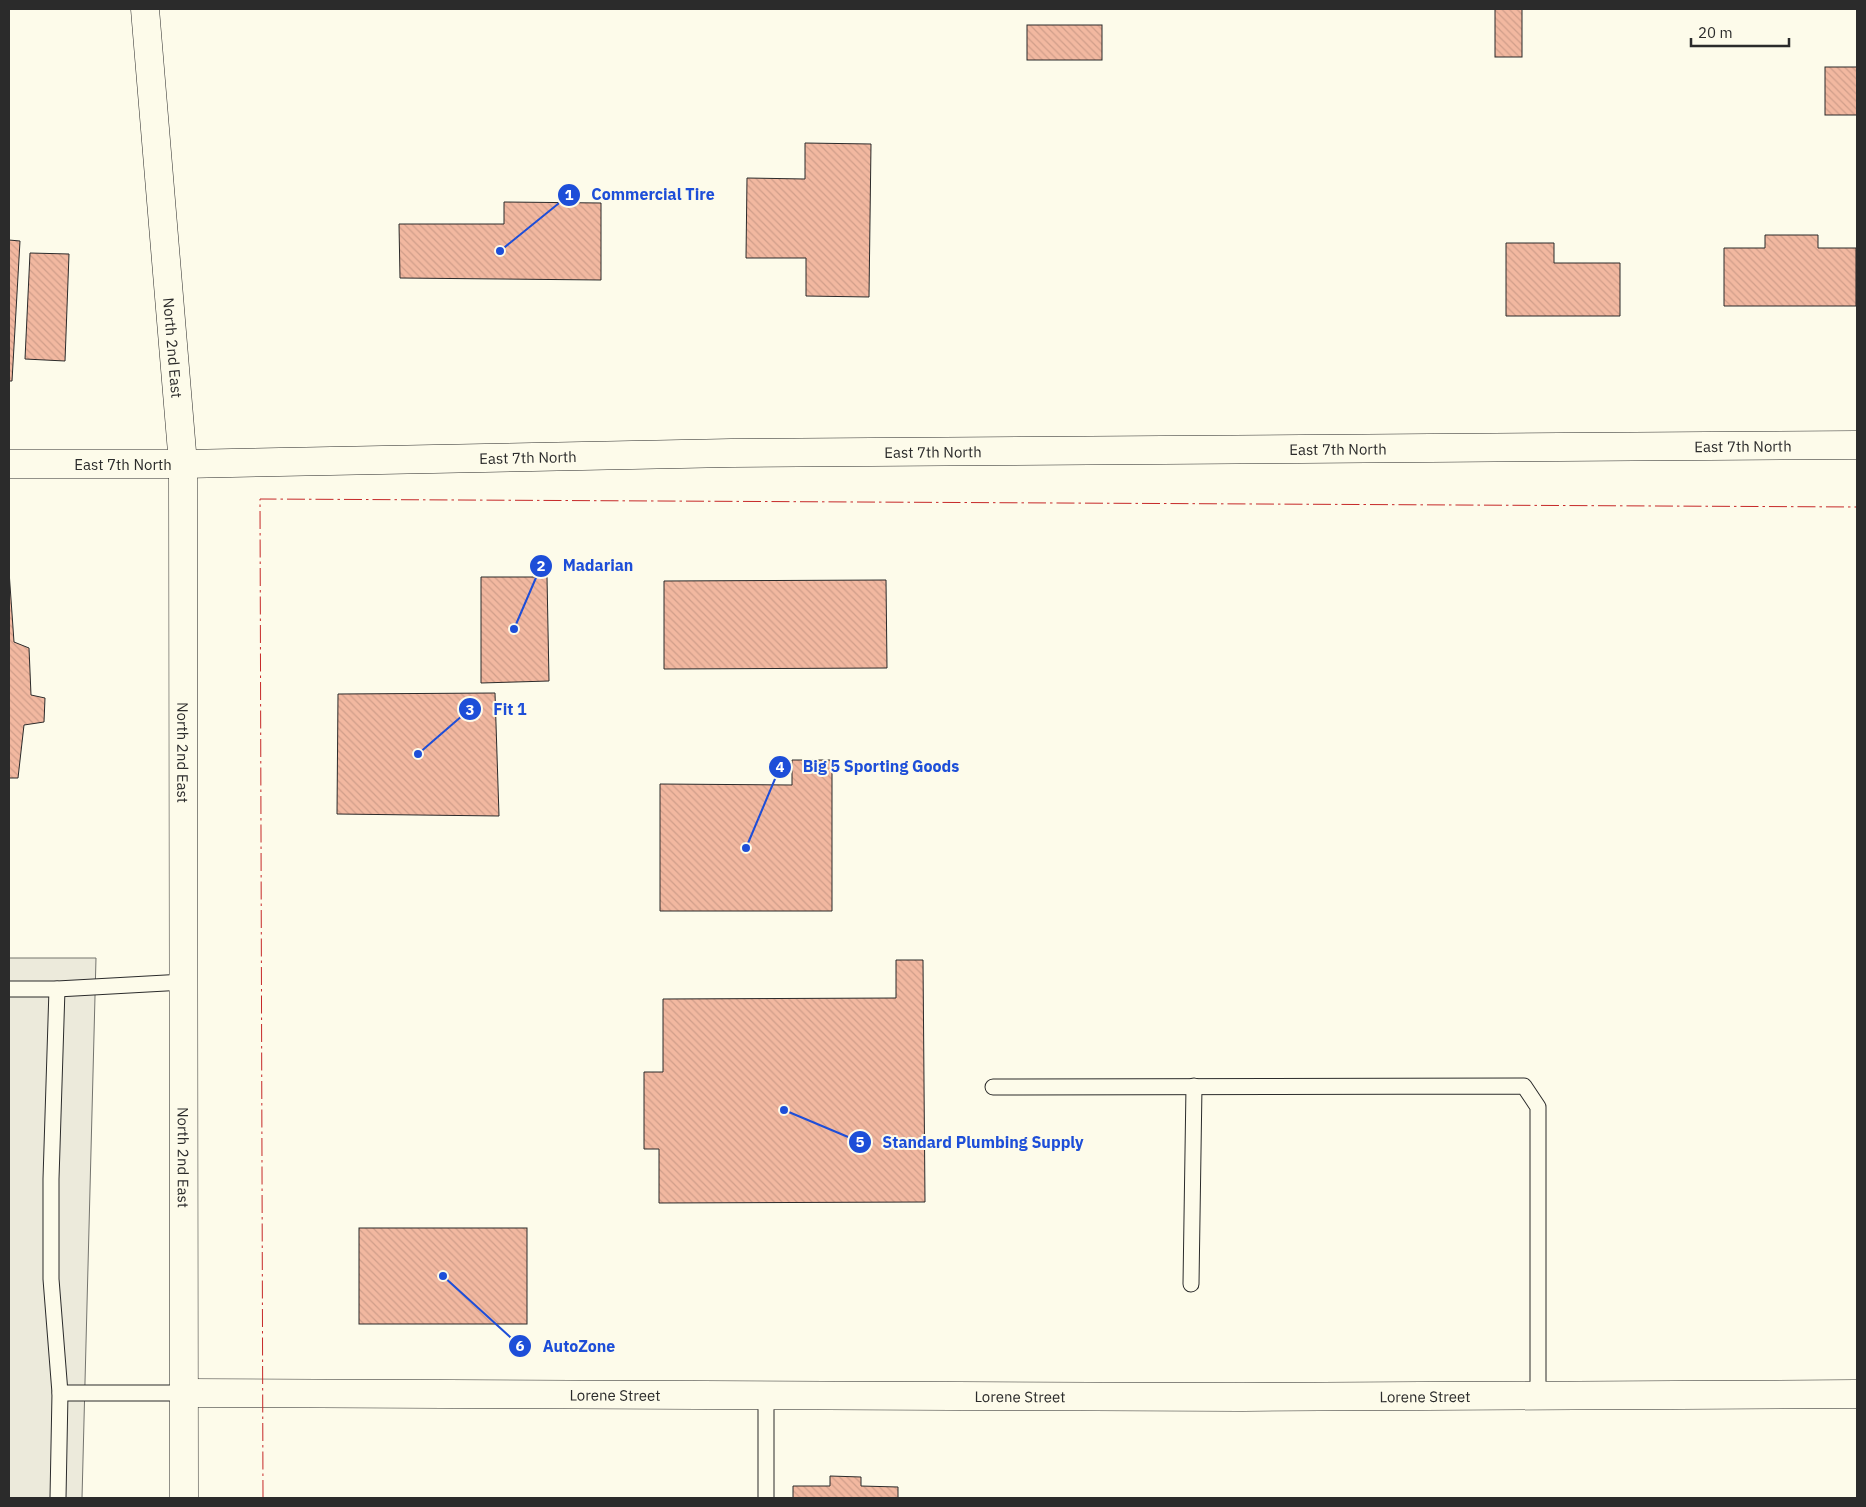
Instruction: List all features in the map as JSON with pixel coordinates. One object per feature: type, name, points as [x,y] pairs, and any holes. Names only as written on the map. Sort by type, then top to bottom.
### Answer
[{"type":"street","name":"North 2nd East","points":[[145,9],[183,464],[184,1498]]},
{"type":"street","name":"East 7th North","points":[[9,464],[183,464],[750,453],[1857,445]]},
{"type":"street","name":"Lorene Street","points":[[184,1393],[1243,1397],[1857,1394]]},
{"type":"lane","points":[[9,989],[57,989],[184,982]]},
{"type":"lane","points":[[57,989],[51,1179],[51,1279],[60,1393],[58,1498]]},
{"type":"lane","points":[[1191,1284],[1194,1086]]},
{"type":"lane","points":[[993,1087],[1524,1086],[1538,1106],[1538,1395]]},
{"type":"lane","points":[[60,1393],[184,1393]]},
{"type":"lane","points":[[766,1395],[766,1498]]},
{"type":"shaded area","points":[[9,958],[96,958],[82,1498],[9,1498]]},
{"type":"building","points":[[1495,9],[1522,9],[1522,57],[1495,57]]},
{"type":"building","points":[[1027,25],[1102,25],[1102,60],[1027,60]]},
{"type":"building","points":[[1825,67],[1857,67],[1857,115],[1825,115]]},
{"type":"building","points":[[805,143],[871,144],[869,297],[806,296],[806,258],[746,258],[747,178],[805,179]]},
{"type":"building","points":[[504,202],[601,203],[601,280],[400,278],[399,224],[504,224]]},
{"type":"building","points":[[1765,235],[1818,235],[1818,248],[1856,248],[1856,306],[1724,306],[1724,248],[1765,248]]},
{"type":"building","points":[[9,240],[20,241],[12,381],[9,381]]},
{"type":"building","points":[[1506,243],[1554,243],[1554,263],[1620,263],[1620,316],[1506,316]]},
{"type":"building","points":[[30,253],[69,254],[65,361],[25,359]]},
{"type":"building","points":[[9,571],[14,642],[29,648],[31,695],[45,698],[44,722],[24,725],[18,778],[9,778]]},
{"type":"building","points":[[481,577],[547,577],[549,681],[481,683]]},
{"type":"building","points":[[886,580],[887,668],[664,669],[664,581]]},
{"type":"building","points":[[495,693],[499,816],[337,814],[338,694]]},
{"type":"building","points":[[792,760],[832,760],[832,911],[660,911],[660,784],[792,785]]},
{"type":"building","points":[[896,960],[923,960],[925,1202],[659,1203],[659,1149],[644,1149],[644,1072],[663,1072],[663,999],[896,998]]},
{"type":"building","points":[[359,1228],[527,1228],[527,1324],[359,1324]]},
{"type":"building","points":[[830,1476],[861,1477],[861,1486],[898,1487],[898,1498],[793,1498],[793,1486],[830,1486]]},
{"type":"power","points":[[263,1498],[260,499],[1857,507]]},
{"type":"place","name":"Commercial Tire","points":[[500,251]]},
{"type":"place","name":"Madarian","points":[[514,629]]},
{"type":"place","name":"Fit 1","points":[[418,754]]},
{"type":"place","name":"Big 5 Sporting Goods","points":[[746,848]]},
{"type":"place","name":"Standard Plumbing Supply","points":[[784,1110]]},
{"type":"place","name":"AutoZone","points":[[443,1276]]}]
